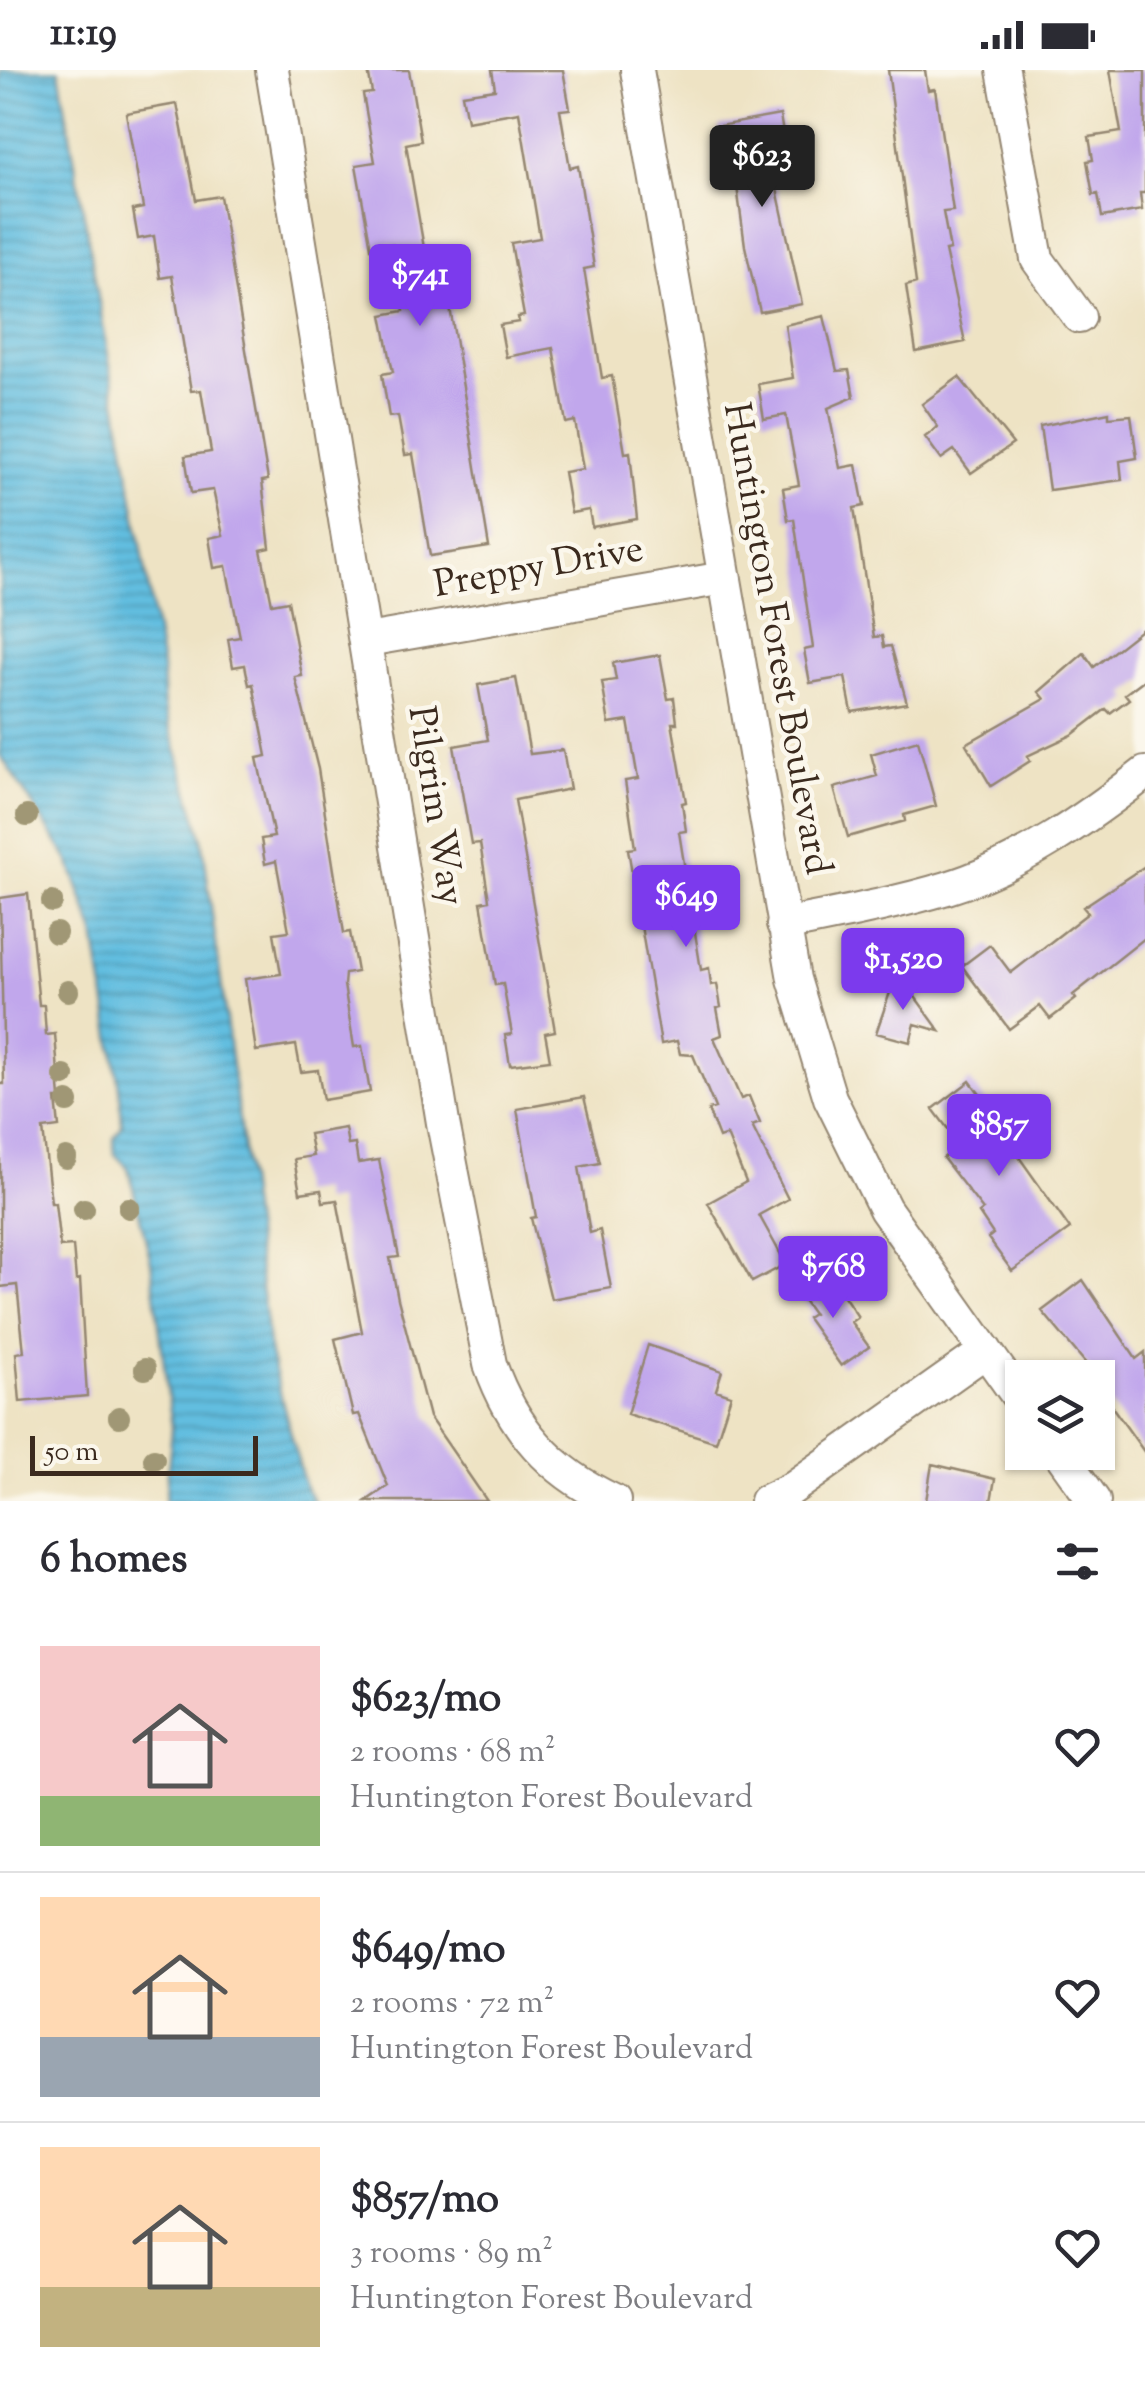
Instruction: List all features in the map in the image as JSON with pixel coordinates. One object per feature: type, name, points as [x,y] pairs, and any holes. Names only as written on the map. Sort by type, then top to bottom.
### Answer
[{"type":"street","name":"Pilgrim Way","points":[[272,70],[443,1123],[490,1364],[503,1400],[524,1434],[548,1461],[582,1487],[614,1501]]},
{"type":"street","name":"Huntington Forest Boulevard","points":[[637,70],[783,925],[799,996],[848,1140],[885,1208],[1005,1378]]},
{"type":"street","points":[[1003,70],[1036,259],[1078,317]]},
{"type":"street","name":"Preppy Drive","points":[[367,640],[724,578]]},
{"type":"street","points":[[783,925],[948,888],[986,873],[1104,805],[1145,773]]},
{"type":"street","points":[[766,1501],[792,1489],[986,1351]]},
{"type":"street","points":[[1072,1470],[1094,1501]]},
{"type":"water","points":[[0,70],[59,70],[162,666],[164,707],[202,837],[270,1354],[305,1487],[314,1501],[165,1501],[172,1428],[151,1262],[128,1168],[114,1153],[114,1138],[122,1126],[120,1095],[95,934],[69,861],[0,755]]},
{"type":"building","points":[[368,70],[409,70],[421,141],[406,144],[424,248],[440,246],[489,547],[430,556],[413,454],[405,455],[398,416],[389,417],[382,374],[393,372],[382,315],[404,311],[392,244],[371,248],[356,165],[375,162],[363,94],[372,93]]},
{"type":"building","points":[[492,70],[563,70],[570,109],[560,110],[570,168],[578,166],[594,267],[584,269],[602,378],[612,376],[625,453],[630,452],[637,519],[592,527],[589,510],[571,513],[564,472],[583,469],[575,421],[566,423],[553,348],[506,357],[500,325],[519,322],[518,317],[524,316],[511,243],[540,238],[519,112],[467,121],[462,94],[495,89]]},
{"type":"building","points":[[888,70],[925,70],[928,90],[935,89],[953,211],[943,212],[950,250],[945,251],[965,342],[916,352],[906,286],[916,283]]},
{"type":"building","points":[[1110,70],[1145,70],[1145,193],[1140,193],[1142,210],[1102,217],[1098,194],[1093,195],[1087,161],[1093,160],[1089,137],[1121,132]]},
{"type":"building","points":[[177,104],[196,200],[220,196],[268,480],[262,481],[270,548],[261,550],[272,604],[288,601],[302,676],[295,677],[318,769],[344,933],[350,932],[357,972],[345,974],[344,985],[354,1047],[362,1046],[370,1092],[323,1100],[318,1070],[301,1072],[296,1045],[256,1051],[245,979],[281,974],[274,933],[289,931],[276,861],[265,864],[261,839],[274,837],[257,758],[267,756],[253,684],[249,685],[245,665],[233,667],[228,639],[240,637],[226,566],[214,568],[209,538],[223,535],[213,490],[191,493],[185,456],[211,452],[201,390],[191,391],[172,276],[160,278],[154,236],[138,239],[133,210],[143,208],[126,113]]},
{"type":"building","points":[[780,115],[785,146],[771,148],[770,157],[802,304],[760,312],[745,246],[734,164],[725,165],[719,126]]},
{"type":"building","points":[[824,316],[837,371],[849,370],[854,397],[828,408],[840,468],[856,465],[864,506],[854,508],[874,637],[882,636],[884,647],[891,646],[907,703],[852,712],[845,677],[810,683],[804,650],[813,648],[794,519],[788,520],[783,488],[799,485],[786,415],[764,419],[758,384],[793,378],[785,325]]},
{"type":"building","points":[[959,377],[1013,444],[971,473],[954,450],[941,459],[925,437],[938,427],[922,404]]},
{"type":"building","points":[[1109,412],[1109,417],[1131,415],[1137,458],[1120,461],[1122,480],[1049,490],[1040,426]]},
{"type":"building","points":[[1145,627],[1145,679],[1125,694],[1129,699],[1110,713],[1106,709],[1072,735],[1027,756],[1030,761],[991,786],[966,744],[1045,699],[1039,692],[1084,653],[1094,667]]},
{"type":"building","points":[[660,655],[668,699],[674,698],[677,723],[672,723],[686,802],[682,803],[686,831],[679,832],[701,970],[709,968],[711,985],[717,984],[721,1007],[717,1008],[722,1035],[714,1038],[741,1099],[749,1096],[760,1123],[752,1126],[788,1199],[759,1215],[786,1264],[752,1282],[708,1203],[746,1182],[727,1135],[719,1138],[708,1110],[715,1108],[693,1055],[680,1054],[677,1041],[661,1044],[628,849],[635,848],[625,781],[638,779],[628,721],[609,724],[602,682],[616,680],[613,663]]},
{"type":"building","points":[[516,678],[530,754],[563,750],[570,789],[515,800],[555,1031],[545,1033],[550,1060],[510,1065],[505,1035],[512,1034],[503,984],[495,985],[481,902],[489,900],[480,843],[471,844],[454,746],[488,740],[478,685]]},
{"type":"building","points":[[918,740],[936,806],[904,815],[905,821],[848,837],[834,788],[877,776],[871,754]]},
{"type":"building","points":[[1145,866],[1145,938],[1073,995],[1076,999],[1050,1019],[1040,1006],[1009,1029],[962,966],[990,945],[1011,973],[1088,913],[1083,907]]},
{"type":"building","points":[[28,894],[39,1005],[44,1005],[46,1035],[55,1034],[60,1099],[56,1099],[59,1127],[43,1129],[51,1203],[55,1203],[60,1247],[73,1246],[76,1280],[80,1279],[87,1396],[20,1402],[16,1353],[24,1352],[17,1285],[0,1287],[0,1084],[4,1084],[0,898]]},
{"type":"building","points":[[897,972],[940,1031],[915,1024],[910,1042],[876,1033]]},
{"type":"building","points":[[970,1081],[1019,1146],[1014,1150],[1070,1229],[1012,1271],[988,1238],[993,1234],[979,1213],[983,1210],[943,1158],[960,1145],[933,1109]]},
{"type":"building","points":[[584,1097],[600,1163],[579,1167],[590,1233],[600,1230],[611,1288],[551,1299],[531,1218],[536,1217],[517,1109]]},
{"type":"building","points":[[345,1128],[348,1145],[355,1144],[358,1163],[379,1160],[399,1257],[390,1258],[429,1417],[487,1501],[366,1501],[388,1486],[359,1414],[353,1415],[335,1339],[362,1332],[337,1200],[323,1202],[321,1190],[300,1193],[294,1159],[313,1156],[309,1134]]},
{"type":"building","points":[[819,1276],[835,1298],[842,1293],[858,1317],[851,1322],[869,1347],[841,1366],[807,1318],[813,1314],[797,1292]]},
{"type":"building","points":[[1083,1280],[1136,1359],[1145,1352],[1145,1453],[1115,1411],[1115,1360],[1083,1360],[1042,1311]]},
{"type":"building","points":[[648,1345],[722,1371],[716,1390],[731,1395],[716,1442],[627,1414]]},
{"type":"building","points":[[932,1464],[995,1479],[991,1501],[926,1501]]}]
